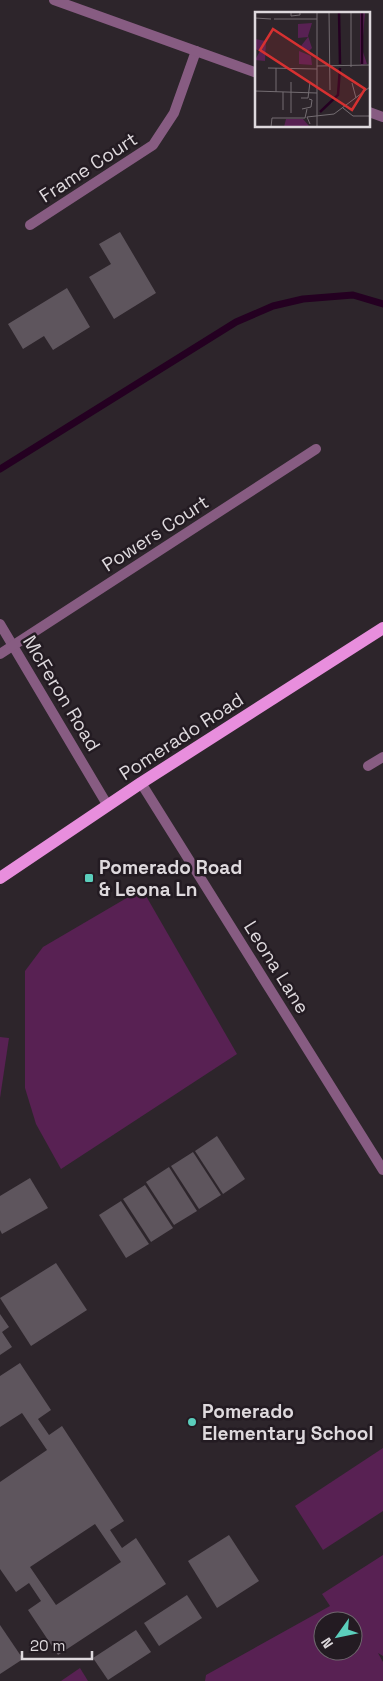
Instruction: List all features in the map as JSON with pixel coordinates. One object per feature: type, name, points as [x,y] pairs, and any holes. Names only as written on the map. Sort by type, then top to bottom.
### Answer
[{"type":"main road","name":"Pomerado Road","points":[[0,878],[141,783],[383,628]]},
{"type":"street","points":[[54,0],[255,71]]},
{"type":"street","name":"Frame Court","points":[[30,225],[153,145],[174,113],[196,51]]},
{"type":"street","points":[[370,112],[383,117]]},
{"type":"street","name":"Powers Court","points":[[0,654],[316,449]]},
{"type":"street","name":"McFeron Road","points":[[0,624],[108,806]]},
{"type":"street","points":[[368,766],[383,757]]},
{"type":"street","name":"Leona Lane","points":[[141,783],[383,1170]]},
{"type":"shaded area","points":[[142,889],[237,1054],[61,1169],[36,1124],[25,1088],[25,971],[43,947]]},
{"type":"shaded area","points":[[0,1037],[9,1038],[0,1098]]},
{"type":"shaded area","points":[[383,1448],[383,1511],[323,1550],[295,1506]]},
{"type":"shaded area","points":[[383,1555],[383,1656],[378,1653],[383,1662],[383,1681],[205,1681],[206,1675],[313,1615],[313,1661],[363,1661],[363,1611],[321,1611],[330,1606],[322,1594]]},
{"type":"shaded area","points":[[80,1668],[88,1681],[61,1681]]},
{"type":"building","points":[[120,232],[156,293],[114,319],[89,277],[111,264],[99,244]]},
{"type":"building","points":[[67,288],[90,327],[53,350],[44,336],[23,349],[8,324]]},
{"type":"building","points":[[217,1136],[245,1179],[223,1194],[195,1151]]},
{"type":"building","points":[[193,1152],[221,1195],[199,1209],[171,1166]]},
{"type":"building","points":[[169,1167],[197,1211],[174,1225],[146,1182]]},
{"type":"building","points":[[30,1178],[48,1208],[2,1234],[0,1230],[0,1196]]},
{"type":"building","points":[[145,1185],[173,1228],[151,1242],[123,1199]]},
{"type":"building","points":[[121,1201],[149,1244],[126,1258],[99,1215]]},
{"type":"building","points":[[56,1263],[87,1310],[31,1346],[0,1298]]},
{"type":"building","points":[[0,1314],[9,1327],[2,1332],[12,1347],[0,1355]]},
{"type":"building","points":[[20,1363],[51,1410],[38,1419],[49,1435],[62,1426],[124,1521],[110,1530],[122,1548],[136,1538],[166,1584],[58,1655],[28,1610],[41,1601],[29,1583],[16,1592],[0,1569],[0,1482],[47,1450],[22,1413],[0,1427],[0,1376]],"holes":[[[95,1524],[121,1562],[56,1605],[30,1567]]]},
{"type":"building","points":[[229,1535],[259,1581],[217,1608],[188,1561]]},
{"type":"building","points":[[187,1595],[202,1618],[159,1646],[144,1623]]},
{"type":"building","points":[[0,1625],[23,1659],[0,1674]]},
{"type":"building","points":[[136,1630],[151,1652],[108,1680],[93,1658]]},
{"type":"waterway","points":[[0,469],[236,322],[273,306],[303,299],[353,295],[383,304]]},
{"type":"place","name":"Pomerado Road & Leona Ln","points":[[89,878]]},
{"type":"place","name":"Pomerado Elementary School","points":[[192,1422]]}]
